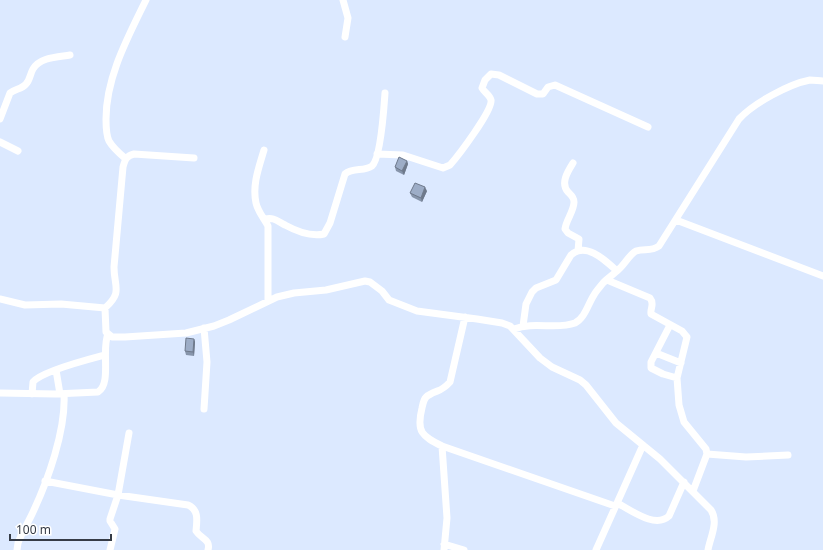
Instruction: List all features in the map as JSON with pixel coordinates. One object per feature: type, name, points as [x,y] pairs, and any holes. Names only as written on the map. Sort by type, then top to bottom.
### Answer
[{"type":"street","points":[[126,159],[118,152],[109,140],[106,128],[106,108],[109,89],[118,63],[128,37],[146,0]]},
{"type":"street","points":[[343,0],[348,18],[345,37]]},
{"type":"street","points":[[0,119],[10,94],[27,83],[36,64],[50,58],[70,55]]},
{"type":"street","points":[[378,154],[403,155],[443,168],[450,166],[485,117],[491,105],[490,97],[482,88],[485,80],[491,74],[499,75],[537,94],[543,94],[548,87],[555,85],[648,127]]},
{"type":"street","points":[[514,329],[523,326],[550,326],[577,322],[582,317],[594,294],[633,253],[637,251],[654,249],[659,246],[739,119],[744,114],[753,107],[785,89],[801,82],[812,80],[823,81]]},
{"type":"street","points":[[265,219],[272,218],[291,228],[312,235],[316,236],[324,234],[330,223],[348,171],[370,167],[376,160],[385,92]]},
{"type":"street","points":[[0,142],[18,151]]},
{"type":"street","points":[[264,150],[258,170],[255,192],[256,203],[268,226],[268,300]]},
{"type":"street","points":[[0,299],[25,305],[73,305],[105,308],[113,301],[117,287],[114,267],[122,175],[126,159],[134,154],[194,158]]},
{"type":"street","points":[[573,163],[564,181],[564,187],[572,196],[574,204],[565,229],[568,233],[578,239],[578,251]]},
{"type":"street","points":[[676,220],[823,276]]},
{"type":"street","points":[[523,326],[526,304],[532,292],[536,288],[556,280],[571,255],[578,251],[589,252],[604,259],[617,271]]},
{"type":"street","points":[[606,280],[650,298],[653,304],[651,314],[686,334],[687,337],[677,378],[679,405],[684,422],[706,449],[707,454],[693,491]]},
{"type":"street","points":[[108,334],[112,336],[125,337],[186,333],[244,313],[268,300],[294,293],[326,290],[365,281],[374,284],[389,300],[409,308],[433,314],[502,323],[514,329],[540,358],[552,367],[580,380],[586,385],[616,424],[643,445],[684,482],[714,514],[714,528],[708,550]]},
{"type":"street","points":[[0,393],[62,394],[98,392],[101,390],[105,383],[105,344],[108,334],[106,332],[105,324],[105,308]]},
{"type":"street","points":[[465,317],[450,382],[444,389],[428,395],[424,400],[419,425],[421,432],[432,442],[616,505],[653,520],[665,520],[672,512],[684,482]]},
{"type":"street","points":[[670,325],[650,366],[652,370],[677,378]]},
{"type":"street","points":[[204,328],[206,362],[204,408]]},
{"type":"street","points":[[656,353],[681,362]]},
{"type":"street","points":[[32,394],[33,382],[36,378],[80,362],[105,355]]},
{"type":"street","points":[[16,550],[46,481],[64,412],[62,394],[56,370]]},
{"type":"street","points":[[110,550],[115,530],[110,521],[118,495],[129,433]]},
{"type":"street","points":[[596,550],[643,445]]},
{"type":"street","points":[[442,446],[447,518],[444,547],[464,550]]},
{"type":"street","points":[[707,454],[746,457],[788,455]]},
{"type":"street","points":[[46,481],[118,495],[193,507],[197,516],[196,531],[208,541],[208,550]]},
{"type":"building","points":[[399,157],[407,161],[402,171],[395,167]]},
{"type":"building","points":[[415,183],[425,187],[421,198],[410,193]]},
{"type":"building","points":[[186,338],[194,339],[193,352],[185,351]]}]
